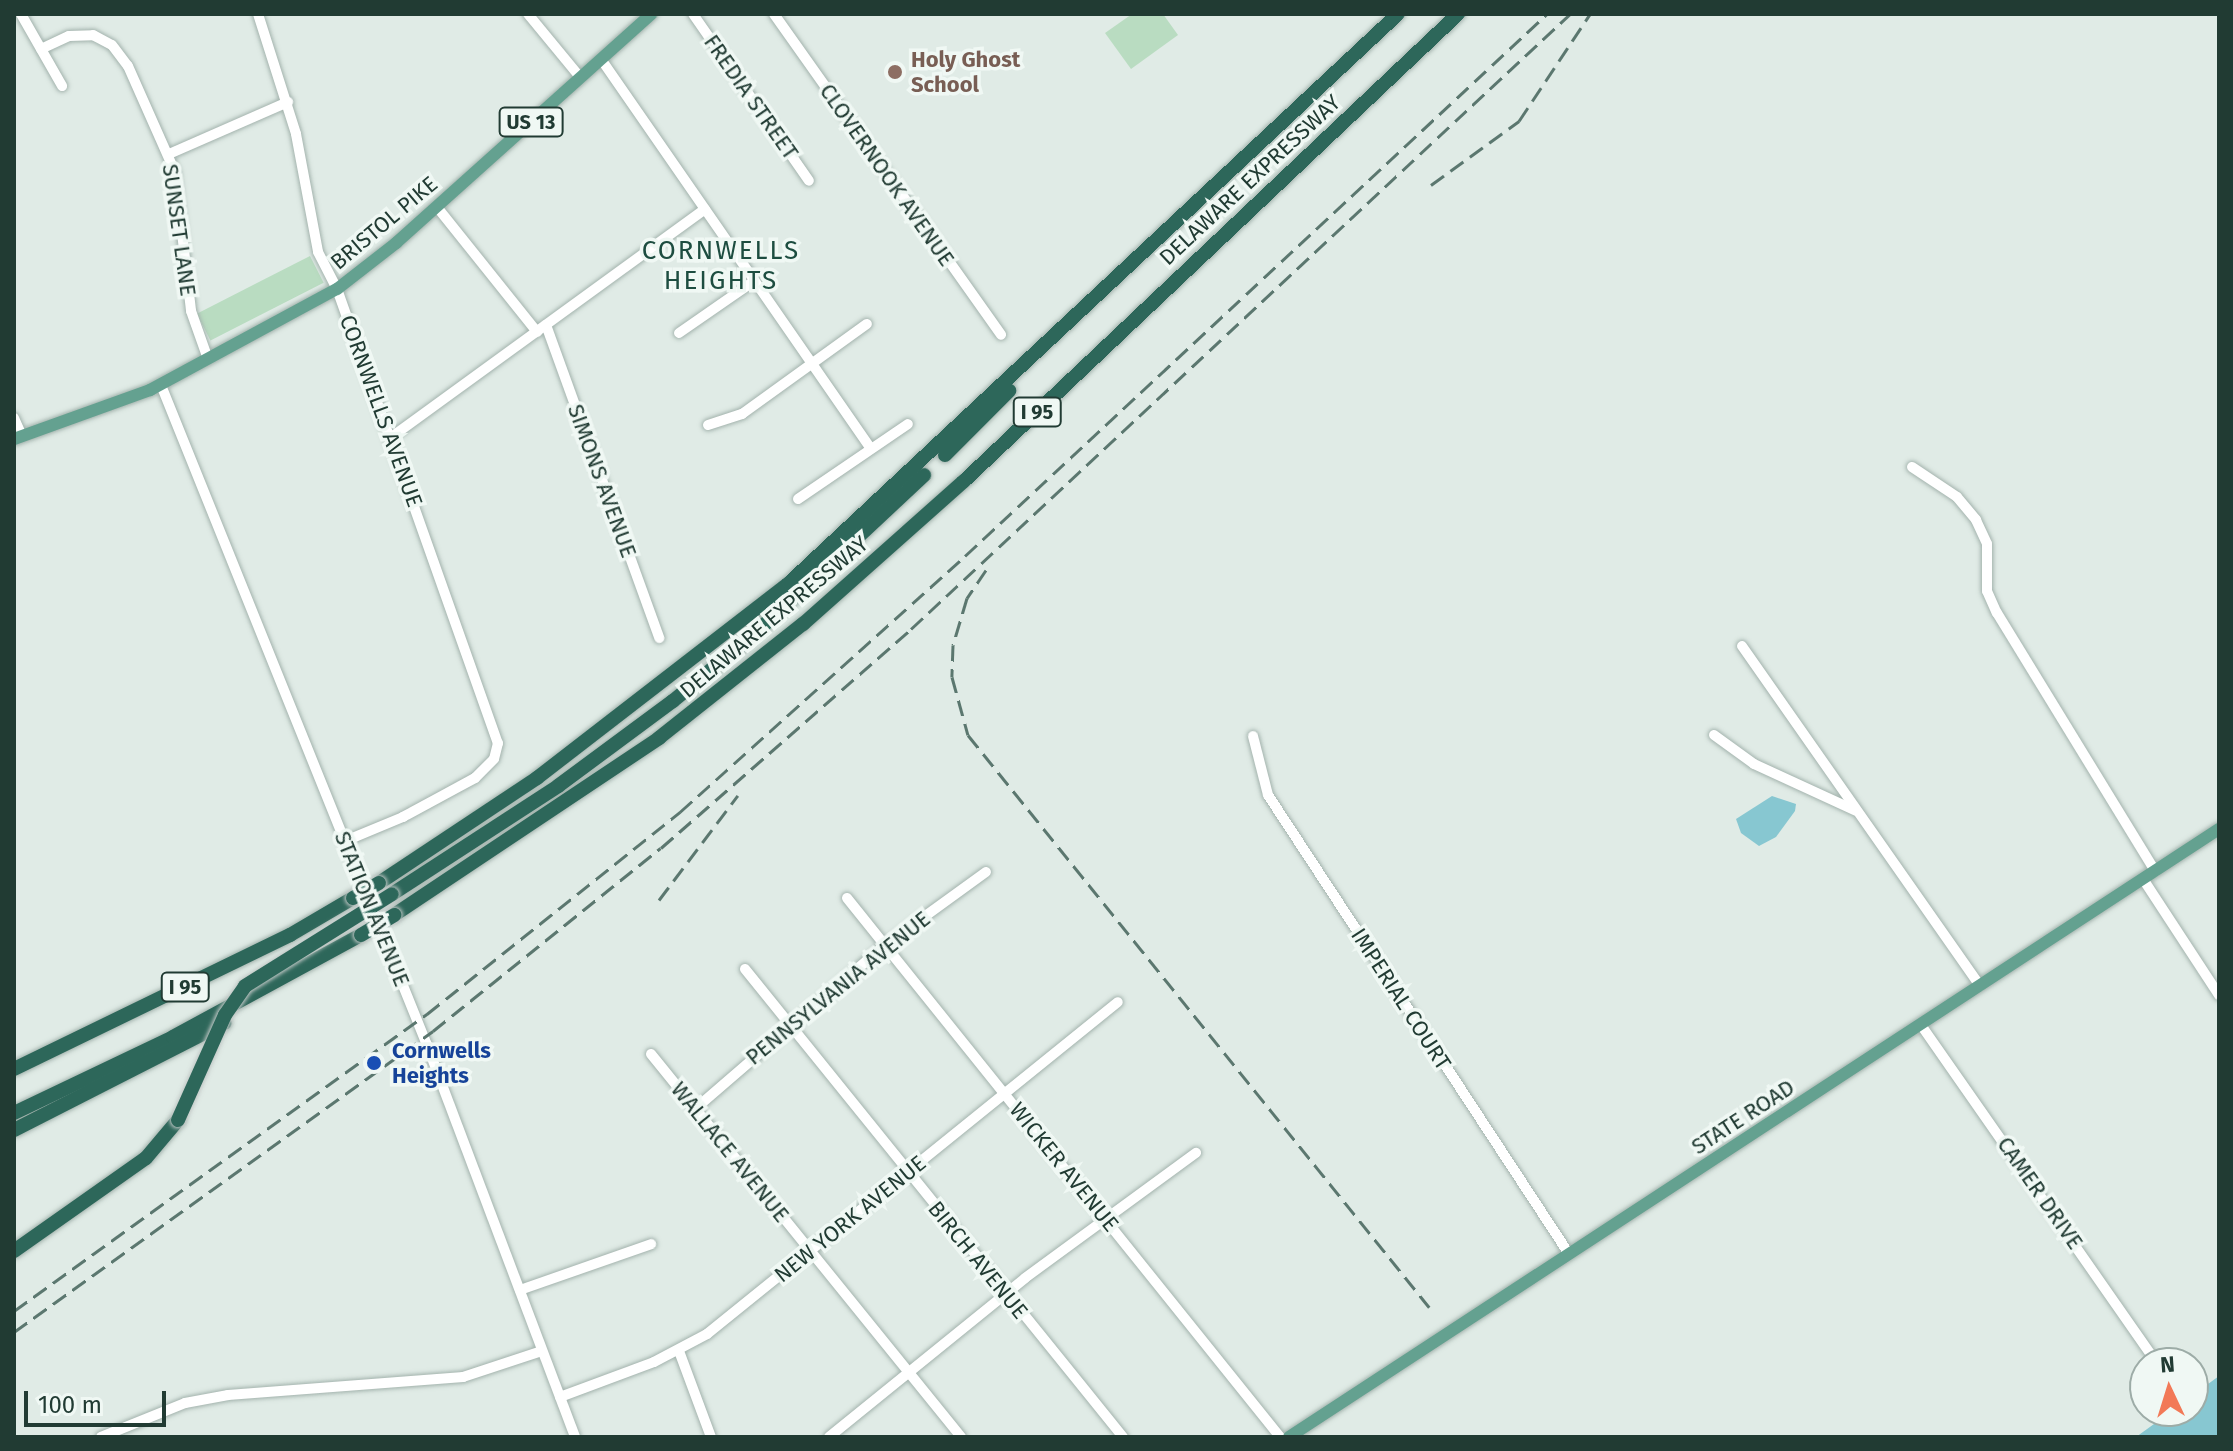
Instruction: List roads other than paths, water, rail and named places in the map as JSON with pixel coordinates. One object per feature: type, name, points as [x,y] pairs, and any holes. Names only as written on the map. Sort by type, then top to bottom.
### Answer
[{"type":"highway","name":"DELAWARE EXPRESSWAY","points":[[14,1069],[276,942],[379,883],[537,778],[733,629],[841,537],[1398,14]]},
{"type":"highway","name":"DELAWARE EXPRESSWAY","points":[[14,1113],[275,983],[361,935],[659,738],[841,592],[1458,14]]},
{"type":"highway","points":[[14,1251],[146,1158],[178,1120],[225,1015],[245,986],[558,786],[710,671],[998,405],[1039,353]]},
{"type":"highway","points":[[14,1130],[224,1024],[275,983]]},
{"type":"main road","name":"BRISTOL PIKE","points":[[18,437],[161,385],[337,289],[437,207],[651,14]]},
{"type":"main road","name":"STATE ROAD","points":[[1289,1437],[2219,829]]},
{"type":"street","points":[[21,14],[62,86]]},
{"type":"street","name":"CORNWELLS AVENUE","points":[[258,14],[288,102],[314,240],[337,289],[493,721],[498,743],[494,759],[482,773],[438,800],[345,841]]},
{"type":"street","points":[[528,14],[580,77]]},
{"type":"street","name":"FREDIA STREET","points":[[693,14],[809,181]]},
{"type":"street","name":"CLOVERNOOK AVENUE","points":[[774,14],[1001,335]]},
{"type":"street","name":"SUNSET LANE","points":[[41,49],[82,34],[112,45],[128,66],[169,154],[191,311],[208,359]]},
{"type":"street","points":[[601,59],[871,449]]},
{"type":"street","points":[[169,154],[288,102]]},
{"type":"street","name":"SIMONS AVENUE","points":[[437,207],[541,328],[659,638]]},
{"type":"street","points":[[390,438],[705,209]]},
{"type":"street","points":[[679,333],[754,281]]},
{"type":"street","points":[[708,425],[742,414],[813,366],[867,324]]},
{"type":"street","name":"STATION AVENUE","points":[[161,385],[345,841],[575,1437]]},
{"type":"street","points":[[14,418],[18,437]]},
{"type":"street","points":[[798,499],[908,424]]},
{"type":"street","points":[[1912,467],[1957,497],[1976,520],[1987,544],[1987,591],[1997,613],[2155,871]]},
{"type":"street","points":[[1742,646],[1980,986]]},
{"type":"street","points":[[1714,735],[1754,764],[1859,812]]},
{"type":"street","name":"IMPERIAL COURT","points":[[1253,736],[1258,771],[1268,795],[1569,1254]]},
{"type":"street","name":"PENNSYLVANIA AVENUE","points":[[695,1109],[884,946],[986,872]]},
{"type":"street","points":[[2143,879],[2219,995]]},
{"type":"street","name":"WICKER AVENUE","points":[[847,898],[1280,1437]]},
{"type":"street","name":"BIRCH AVENUE","points":[[745,969],[1005,1295],[1123,1437]]},
{"type":"street","name":"NEW YORK AVENUE","points":[[560,1397],[679,1351],[811,1252],[1118,1002]]},
{"type":"street","name":"CAMER DRIVE","points":[[1921,1025],[2146,1347]]},
{"type":"street","name":"WALLACE AVENUE","points":[[651,1054],[961,1437]]},
{"type":"street","points":[[829,1437],[1104,1217],[1196,1153]]},
{"type":"street","points":[[520,1290],[651,1244]]},
{"type":"street","points":[[101,1437],[185,1403],[228,1395],[463,1377],[542,1351]]},
{"type":"street","points":[[679,1351],[711,1437]]},
{"type":"water","points":[[1772,796],[1796,804],[1795,811],[1776,837],[1759,846],[1741,833],[1736,819]]},
{"type":"water","points":[[2219,1376],[2219,1437],[2136,1437],[2150,1427],[2209,1427],[2209,1383]]},
{"type":"railway","points":[[14,1311],[427,1014],[680,812],[965,556],[1547,14]]},
{"type":"railway","points":[[14,1332],[433,1031],[661,848],[911,629],[1570,14]]},
{"type":"railway","points":[[1431,185],[1519,121],[1590,14]]},
{"type":"railway","points":[[986,570],[967,598],[953,645],[952,677],[968,735],[1429,1307]]},
{"type":"railway","points":[[659,900],[738,795]]},
{"type":"place","name":"Holy Ghost School","points":[[895,72]]},
{"type":"place","name":"Cornwells Heights","points":[[374,1063]]},
{"type":"district","name":"CORNWELLS HEIGHTS","points":[[721,266]]}]
